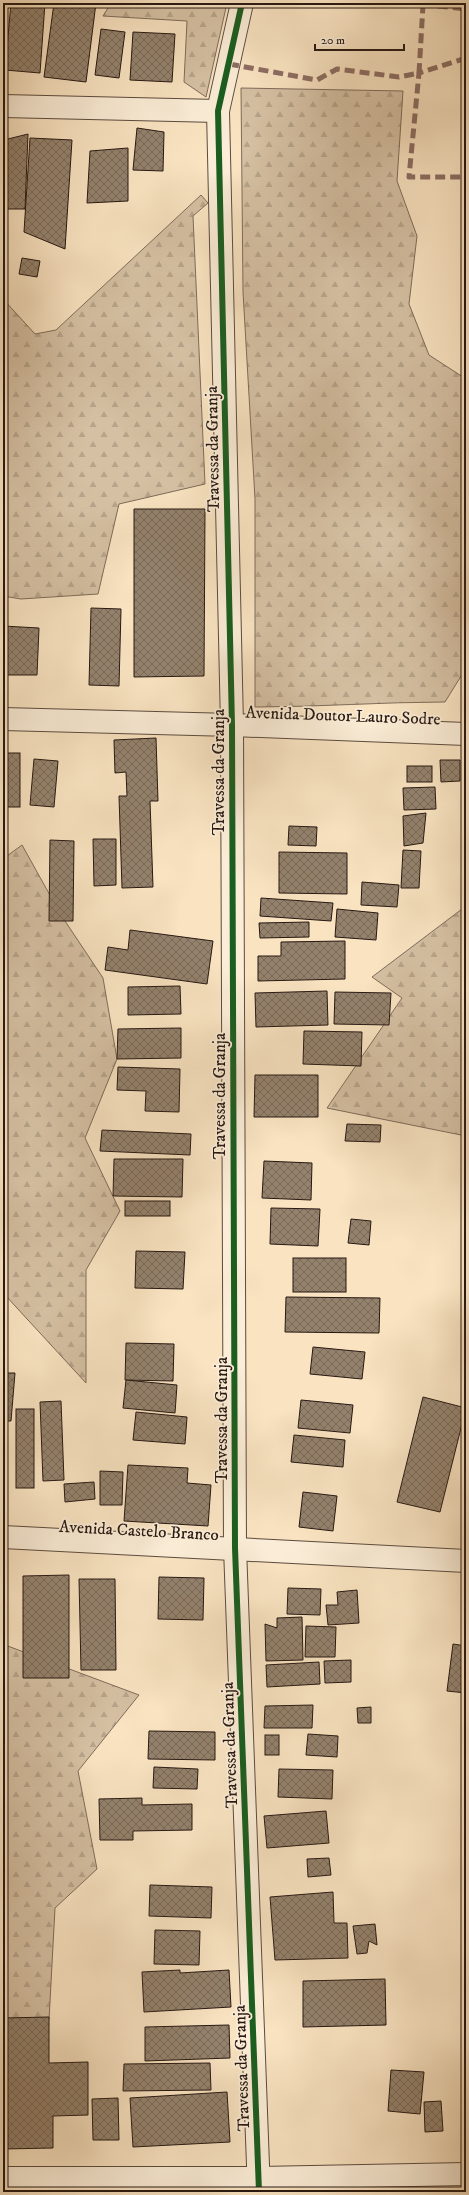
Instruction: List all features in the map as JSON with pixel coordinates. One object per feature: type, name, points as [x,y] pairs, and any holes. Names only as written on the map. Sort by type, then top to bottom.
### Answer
[{"type":"street","name":"Travessa da Granja","points":[[242,3],[218,111],[232,724],[235,1548],[259,2185]]},
{"type":"street","points":[[3,106],[218,111]]},
{"type":"street","name":"Avenida Doutor Lauro Sodre","points":[[3,719],[232,724],[466,734]]},
{"type":"street","name":"Avenida Castelo Branco","points":[[3,1537],[466,1561]]},
{"type":"street","points":[[3,2178],[259,2185],[466,2174]]},
{"type":"green space","points":[[111,3],[227,3],[206,97],[184,82],[187,21],[103,16]]},
{"type":"green space","points":[[241,88],[403,91],[397,181],[417,236],[409,304],[429,355],[466,379],[466,668],[445,702],[255,707],[255,499],[243,292]]},
{"type":"green space","points":[[201,195],[208,203],[193,216],[205,484],[119,504],[98,594],[21,599],[3,596],[3,299],[35,334],[56,330]]},
{"type":"green space","points":[[22,845],[61,915],[103,978],[117,1059],[85,1138],[120,1211],[86,1270],[86,1383],[5,1295],[3,1297],[3,859]]},
{"type":"green space","points":[[466,906],[466,1136],[327,1108],[402,998],[372,977]]},
{"type":"green space","points":[[5,1645],[139,1695],[78,1771],[97,1869],[55,1908],[49,2020],[3,2020],[3,1650]]},
{"type":"building","points":[[3,3],[8,3],[3,70]]},
{"type":"building","points":[[11,3],[45,3],[40,73],[5,70]]},
{"type":"building","points":[[54,3],[96,3],[86,82],[44,77]]},
{"type":"building","points":[[101,29],[125,32],[119,78],[95,75]]},
{"type":"building","points":[[133,32],[175,34],[172,82],[130,80]]},
{"type":"building","points":[[137,128],[164,132],[163,171],[133,170]]},
{"type":"building","points":[[28,134],[25,209],[3,209],[4,140]]},
{"type":"building","points":[[30,138],[72,140],[65,249],[24,232]]},
{"type":"building","points":[[128,148],[128,201],[87,203],[90,151]]},
{"type":"building","points":[[22,258],[40,261],[37,277],[19,274]]},
{"type":"building","points":[[134,509],[205,509],[204,676],[134,677]]},
{"type":"building","points":[[91,608],[121,609],[119,686],[89,685]]},
{"type":"building","points":[[3,626],[39,628],[37,675],[3,675]]},
{"type":"building","points":[[466,695],[466,710],[462,710]]},
{"type":"building","points":[[156,738],[158,801],[150,801],[153,887],[122,888],[119,796],[127,796],[126,772],[115,773],[114,740]]},
{"type":"building","points":[[3,753],[20,753],[20,807],[3,807]]},
{"type":"building","points":[[34,759],[58,761],[54,807],[30,805]]},
{"type":"building","points":[[440,760],[460,760],[460,781],[441,782]]},
{"type":"building","points":[[407,766],[432,766],[432,782],[407,782]]},
{"type":"building","points":[[435,787],[436,809],[404,810],[403,788]]},
{"type":"building","points":[[426,813],[423,843],[404,846],[403,816]]},
{"type":"building","points":[[289,826],[317,827],[316,846],[288,845]]},
{"type":"building","points":[[93,839],[116,839],[116,885],[94,886]]},
{"type":"building","points":[[50,840],[74,841],[73,921],[49,921]]},
{"type":"building","points":[[403,850],[421,851],[419,888],[401,888]]},
{"type":"building","points":[[279,852],[347,853],[347,894],[279,893]]},
{"type":"building","points":[[464,853],[466,853],[466,874],[463,874]]},
{"type":"building","points":[[362,882],[399,885],[397,907],[361,905]]},
{"type":"building","points":[[261,898],[333,903],[331,921],[260,916]]},
{"type":"building","points":[[337,909],[378,913],[376,940],[335,937]]},
{"type":"building","points":[[309,922],[309,937],[260,938],[259,923]]},
{"type":"building","points":[[130,930],[213,941],[207,984],[105,970],[108,947],[128,950]]},
{"type":"building","points":[[345,941],[345,979],[258,981],[258,956],[281,956],[281,942]]},
{"type":"building","points":[[180,986],[181,1014],[128,1015],[128,987]]},
{"type":"building","points":[[327,991],[328,1025],[256,1027],[255,993]]},
{"type":"building","points":[[335,992],[391,993],[389,1025],[334,1024]]},
{"type":"building","points":[[181,1028],[181,1058],[117,1059],[118,1029]]},
{"type":"building","points":[[304,1031],[362,1032],[361,1066],[303,1064]]},
{"type":"building","points":[[118,1067],[180,1069],[179,1112],[145,1111],[146,1091],[117,1090]]},
{"type":"building","points":[[255,1075],[318,1075],[318,1117],[254,1117]]},
{"type":"building","points":[[347,1124],[381,1125],[380,1142],[345,1141]]},
{"type":"building","points":[[102,1130],[191,1134],[190,1155],[100,1151]]},
{"type":"building","points":[[114,1159],[183,1159],[182,1197],[113,1196]]},
{"type":"building","points":[[264,1161],[312,1163],[311,1200],[262,1198]]},
{"type":"building","points":[[125,1201],[170,1201],[170,1216],[125,1216]]},
{"type":"building","points":[[271,1208],[320,1209],[318,1246],[270,1244]]},
{"type":"building","points":[[351,1219],[371,1221],[369,1245],[348,1243]]},
{"type":"building","points":[[136,1251],[185,1252],[183,1289],[135,1288]]},
{"type":"building","points":[[293,1258],[346,1258],[346,1292],[293,1292]]},
{"type":"building","points":[[286,1297],[380,1298],[379,1333],[285,1332]]},
{"type":"building","points":[[126,1343],[174,1344],[173,1381],[125,1380]]},
{"type":"building","points":[[313,1347],[365,1352],[362,1379],[310,1374]]},
{"type":"building","points":[[3,1373],[15,1373],[11,1421],[3,1421]]},
{"type":"building","points":[[126,1380],[177,1385],[175,1413],[123,1408]]},
{"type":"building","points":[[423,1397],[466,1408],[440,1512],[397,1502]]},
{"type":"building","points":[[301,1400],[353,1405],[350,1433],[298,1428]]},
{"type":"building","points":[[61,1401],[64,1480],[43,1481],[40,1402]]},
{"type":"building","points":[[16,1409],[34,1409],[34,1488],[16,1488]]},
{"type":"building","points":[[136,1412],[187,1417],[185,1444],[133,1440]]},
{"type":"building","points":[[294,1435],[345,1440],[343,1467],[291,1462]]},
{"type":"building","points":[[128,1465],[188,1468],[187,1483],[211,1485],[208,1526],[124,1521]]},
{"type":"building","points":[[100,1471],[123,1472],[122,1505],[100,1505]]},
{"type":"building","points":[[94,1482],[95,1499],[65,1502],[64,1484]]},
{"type":"building","points":[[303,1492],[337,1496],[333,1531],[299,1527]]},
{"type":"building","points":[[69,1575],[69,1678],[23,1678],[23,1576]]},
{"type":"building","points":[[159,1577],[204,1578],[203,1620],[158,1619]]},
{"type":"building","points":[[79,1579],[115,1579],[116,1670],[81,1670]]},
{"type":"building","points":[[288,1588],[321,1589],[320,1615],[287,1614]]},
{"type":"building","points":[[357,1590],[359,1623],[328,1625],[326,1605],[338,1605],[337,1592]]},
{"type":"building","points":[[302,1617],[303,1660],[266,1661],[265,1624],[277,1628],[277,1618]]},
{"type":"building","points":[[306,1626],[336,1627],[335,1657],[305,1657]]},
{"type":"building","points":[[453,1644],[466,1646],[466,1693],[447,1691]]},
{"type":"building","points":[[351,1660],[351,1682],[325,1683],[324,1661]]},
{"type":"building","points":[[319,1662],[320,1684],[267,1687],[266,1665]]},
{"type":"building","points":[[313,1705],[312,1728],[264,1728],[265,1706]]},
{"type":"building","points":[[371,1707],[371,1723],[358,1723],[357,1708]]},
{"type":"building","points":[[149,1731],[215,1732],[215,1760],[148,1759]]},
{"type":"building","points":[[308,1734],[338,1736],[337,1757],[306,1755]]},
{"type":"building","points":[[265,1735],[279,1735],[279,1755],[265,1755]]},
{"type":"building","points":[[154,1767],[198,1769],[197,1789],[153,1788]]},
{"type":"building","points":[[279,1769],[333,1770],[332,1799],[278,1797]]},
{"type":"building","points":[[142,1798],[142,1805],[192,1804],[192,1830],[133,1831],[133,1840],[100,1840],[99,1799]]},
{"type":"building","points":[[326,1811],[329,1843],[267,1848],[264,1816]]},
{"type":"building","points":[[329,1858],[331,1875],[308,1877],[307,1859]]},
{"type":"building","points":[[150,1885],[212,1887],[211,1918],[149,1916]]},
{"type":"building","points":[[333,1892],[334,1923],[347,1923],[348,1958],[275,1960],[270,1897]]},
{"type":"building","points":[[375,1924],[377,1945],[369,1941],[367,1953],[357,1954],[353,1926]]},
{"type":"building","points":[[155,1930],[200,1931],[199,1965],[154,1964]]},
{"type":"building","points":[[180,1970],[180,1973],[229,1970],[231,2007],[144,2012],[142,1972]]},
{"type":"building","points":[[385,1979],[386,2025],[303,2027],[303,1981]]},
{"type":"building","points":[[49,2017],[49,2063],[88,2062],[88,2115],[53,2116],[53,2148],[3,2149],[3,2018]]},
{"type":"building","points":[[229,2025],[230,2058],[145,2061],[145,2027]]},
{"type":"building","points":[[210,2063],[211,2090],[123,2091],[124,2064]]},
{"type":"building","points":[[391,2070],[424,2072],[420,2114],[388,2111]]},
{"type":"building","points":[[227,2092],[230,2142],[133,2147],[130,2098]]},
{"type":"building","points":[[118,2098],[119,2140],[93,2140],[92,2099]]},
{"type":"building","points":[[441,2101],[443,2131],[425,2132],[424,2102]]},
{"type":"marked path","points":[[408,3],[466,9]]},
{"type":"marked path","points":[[229,64],[317,80],[337,69],[399,77],[419,73],[423,5]]},
{"type":"marked path","points":[[466,58],[419,73],[409,177],[466,177]]},
{"type":"cycle path","points":[[242,3],[218,111],[232,725],[235,1548],[259,2192]]}]
